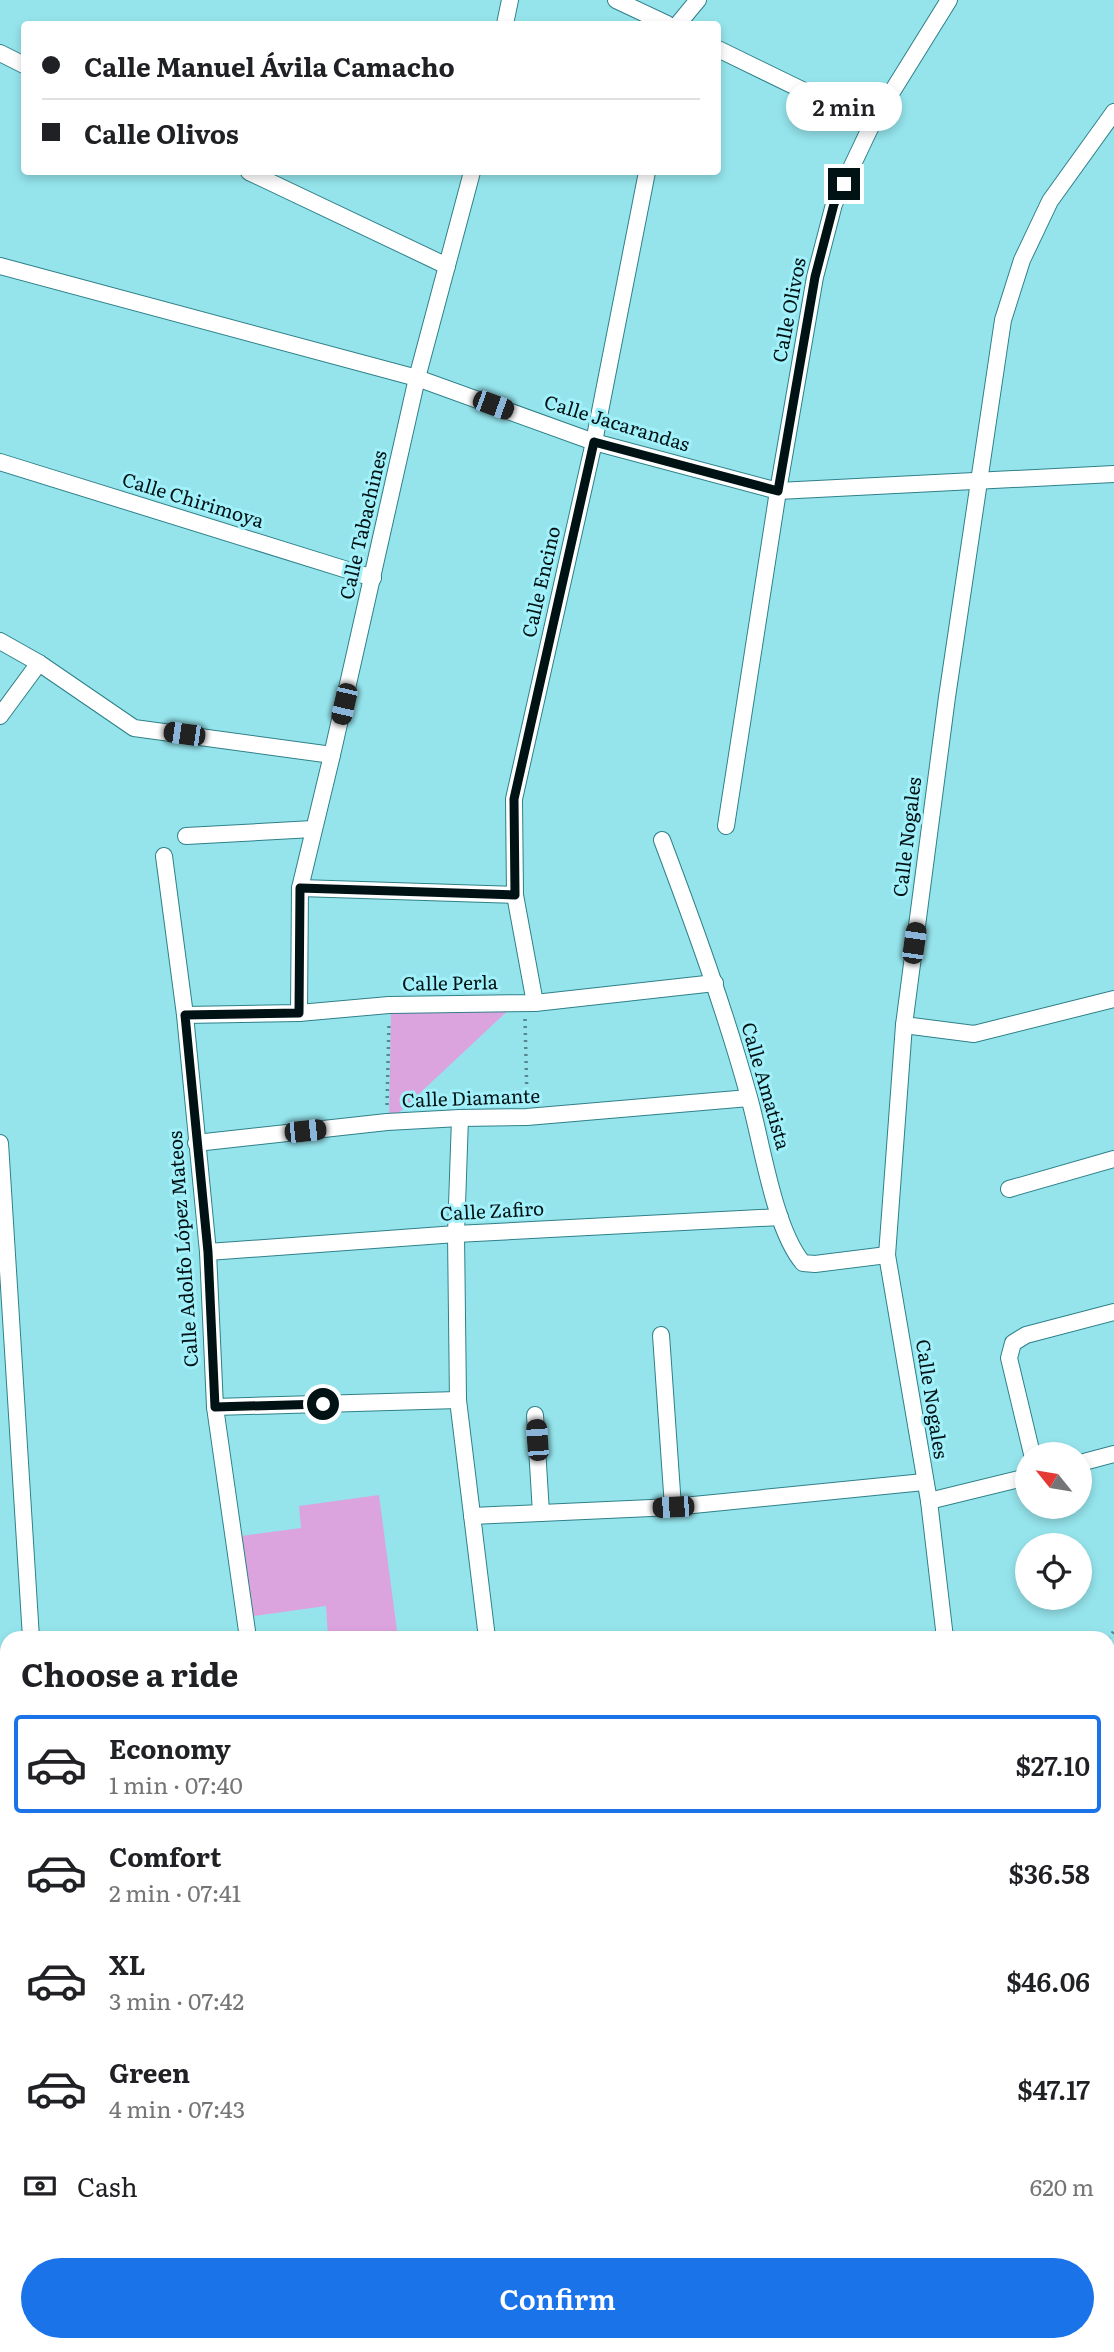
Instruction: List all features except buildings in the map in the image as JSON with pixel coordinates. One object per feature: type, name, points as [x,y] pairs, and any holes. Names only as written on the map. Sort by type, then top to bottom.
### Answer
[{"type":"street","points":[[506,21],[510,0]]},
{"type":"street","points":[[616,0],[661,21]]},
{"type":"street","points":[[680,21],[698,0]]},
{"type":"street","name":"Calle Olivos","points":[[726,826],[778,491],[815,277],[834,204],[872,124],[949,0]]},
{"type":"street","points":[[721,50],[872,124]]},
{"type":"street","points":[[0,53],[21,64]]},
{"type":"street","name":"Calle Nogales","points":[[944,1631],[929,1501],[887,1255],[904,1025],[947,697],[1003,320],[1022,260],[1050,201],[1114,112]]},
{"type":"street","points":[[255,175],[447,265]]},
{"type":"street","name":"Calle Tabachines","points":[[299,1013],[300,888],[417,378],[471,175]]},
{"type":"street","name":"Calle Encino","points":[[530,1003],[515,895],[514,799],[594,442],[646,175]]},
{"type":"street","name":"Calle Jacarandas","points":[[0,266],[417,378],[594,442],[778,491],[1114,474]]},
{"type":"street","name":"Calle Chirimoya","points":[[0,462],[373,578]]},
{"type":"street","points":[[0,641],[39,663],[134,728],[332,755]]},
{"type":"street","points":[[0,716],[39,663]]},
{"type":"street","points":[[186,836],[313,829]]},
{"type":"street","name":"Calle Amatista","points":[[662,840],[715,983],[780,1217],[795,1253],[803,1263],[815,1264],[887,1255]]},
{"type":"street","name":"Calle Adolfo López Mateos","points":[[164,856],[185,1015],[208,1252],[215,1407],[247,1631]]},
{"type":"street","points":[[300,888],[515,895]]},
{"type":"street","name":"Calle Perla","points":[[185,1015],[530,1003],[715,983]]},
{"type":"street","points":[[904,1025],[974,1034],[1114,999]]},
{"type":"street","name":"Calle Diamante","points":[[196,1143],[387,1122],[527,1118],[749,1098]]},
{"type":"street","points":[[460,1118],[457,1234],[458,1400],[486,1631]]},
{"type":"street","points":[[0,1143],[5,1288],[30,1631]]},
{"type":"street","points":[[1009,1189],[1114,1159]]},
{"type":"street","name":"Calle Zafiro","points":[[208,1252],[457,1234],[780,1217]]},
{"type":"street","points":[[1028,1442],[1009,1358],[1013,1343],[1026,1335],[1114,1312]]},
{"type":"street","points":[[661,1335],[673,1507]]},
{"type":"street","points":[[215,1407],[458,1400]]},
{"type":"street","points":[[535,1415],[541,1513]]},
{"type":"street","points":[[1092,1460],[1114,1454]]},
{"type":"street","points":[[929,1501],[1015,1480]]},
{"type":"street","points":[[472,1516],[673,1507],[924,1482]]},
{"type":"path","points":[[527,1118],[530,1003]]},
{"type":"path","points":[[387,1122],[389,1006]]},
{"type":"shaded area","points":[[515,1004],[389,1122],[391,1007]]},
{"type":"shaded area","points":[[379,1495],[397,1631],[328,1631],[326,1606],[246,1617],[234,1537],[301,1528],[299,1506]]},
{"type":"route","points":[[323,1404],[215,1407],[208,1252],[185,1015],[299,1013],[300,888],[515,895],[514,799],[594,442],[778,491],[815,277],[834,204],[844,184]]}]
